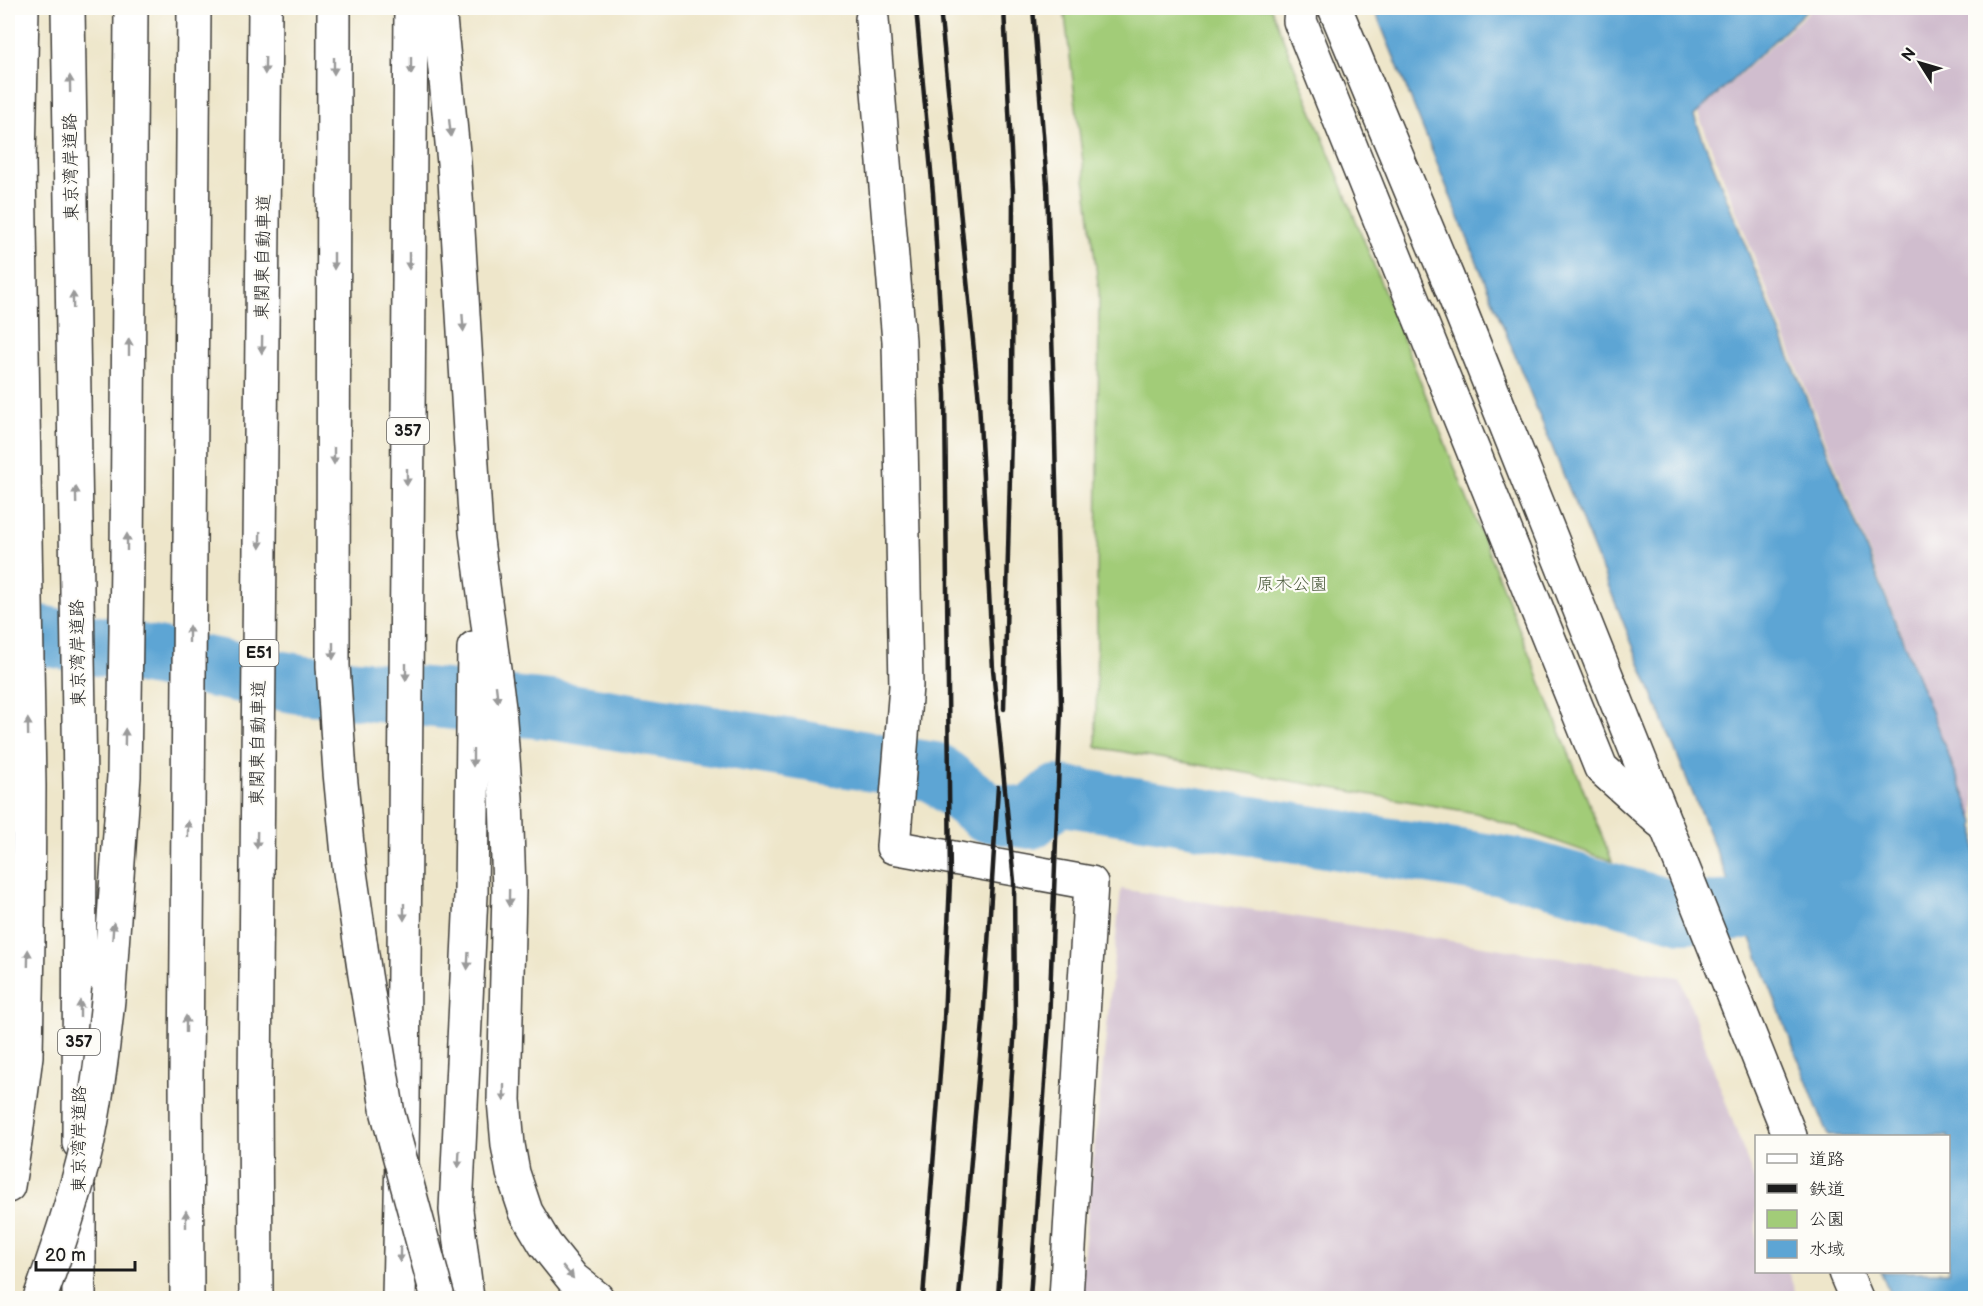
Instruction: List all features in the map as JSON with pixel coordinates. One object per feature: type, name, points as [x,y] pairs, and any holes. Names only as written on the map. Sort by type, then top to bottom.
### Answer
[{"type":"main road","points":[[8,1186],[26,1056],[29,786],[19,163],[22,8]]},
{"type":"main road","name":"東京湾岸道路","points":[[69,8],[80,785],[79,1299]]},
{"type":"main road","points":[[39,1299],[64,1231],[87,1144],[110,990],[124,776],[131,8]]},
{"type":"main road","points":[[187,1299],[186,1078],[194,8]]},
{"type":"main road","name":"東関東自動車道","points":[[256,1299],[255,1073],[266,8]]},
{"type":"main road","points":[[334,8],[333,666],[340,773],[349,865],[388,1114],[438,1299]]},
{"type":"main road","name":"357","points":[[399,1299],[403,1090],[411,8]]},
{"type":"main road","points":[[439,8],[454,163],[477,532],[499,708],[508,840],[504,1100],[513,1173],[526,1212],[545,1244],[573,1279],[597,1299]]},
{"type":"main road","points":[[1300,8],[1300,21],[1601,768],[1666,826]]},
{"type":"main road","points":[[1335,8],[1447,277],[1789,1135]]},
{"type":"main road","points":[[872,19],[899,341],[906,686],[893,847],[1091,883],[1066,1299]]},
{"type":"main road","points":[[8,246],[19,163]]},
{"type":"main road","points":[[467,1299],[456,1210],[473,839],[477,532]]},
{"type":"main road","points":[[1845,1273],[1856,1299]]},
{"type":"shaded area","points":[[1813,8],[1975,8],[1975,823],[1698,113]]},
{"type":"shaded area","points":[[1121,889],[1680,977],[1755,1182],[1755,1273],[1788,1273],[1798,1298],[1079,1298]]},
{"type":"green space","name":"原木公園","points":[[1064,8],[1271,8],[1612,861],[1476,813],[1096,747],[1099,292]]},
{"type":"water","points":[[1374,8],[1809,8],[1694,116],[1975,822],[1975,1298],[1891,1298],[1881,1273],[1950,1273],[1950,1135],[1828,1135],[1740,910]]},
{"type":"waterway","points":[[8,629],[299,684],[551,710],[935,772],[986,812],[1030,819],[1057,795],[1528,870],[1683,913],[1740,910]]},
{"type":"railway","points":[[916,8],[933,193],[945,395],[950,881],[944,1020],[923,1298]]},
{"type":"railway","points":[[940,8],[979,401],[993,669],[1014,881],[1015,1024],[998,1298]]},
{"type":"railway","points":[[1004,8],[1013,191],[1012,396],[1004,709]]},
{"type":"railway","points":[[1030,1298],[1049,1024],[1061,707],[1047,185],[1033,8]]},
{"type":"railway","points":[[959,1298],[983,1022],[998,787]]}]
